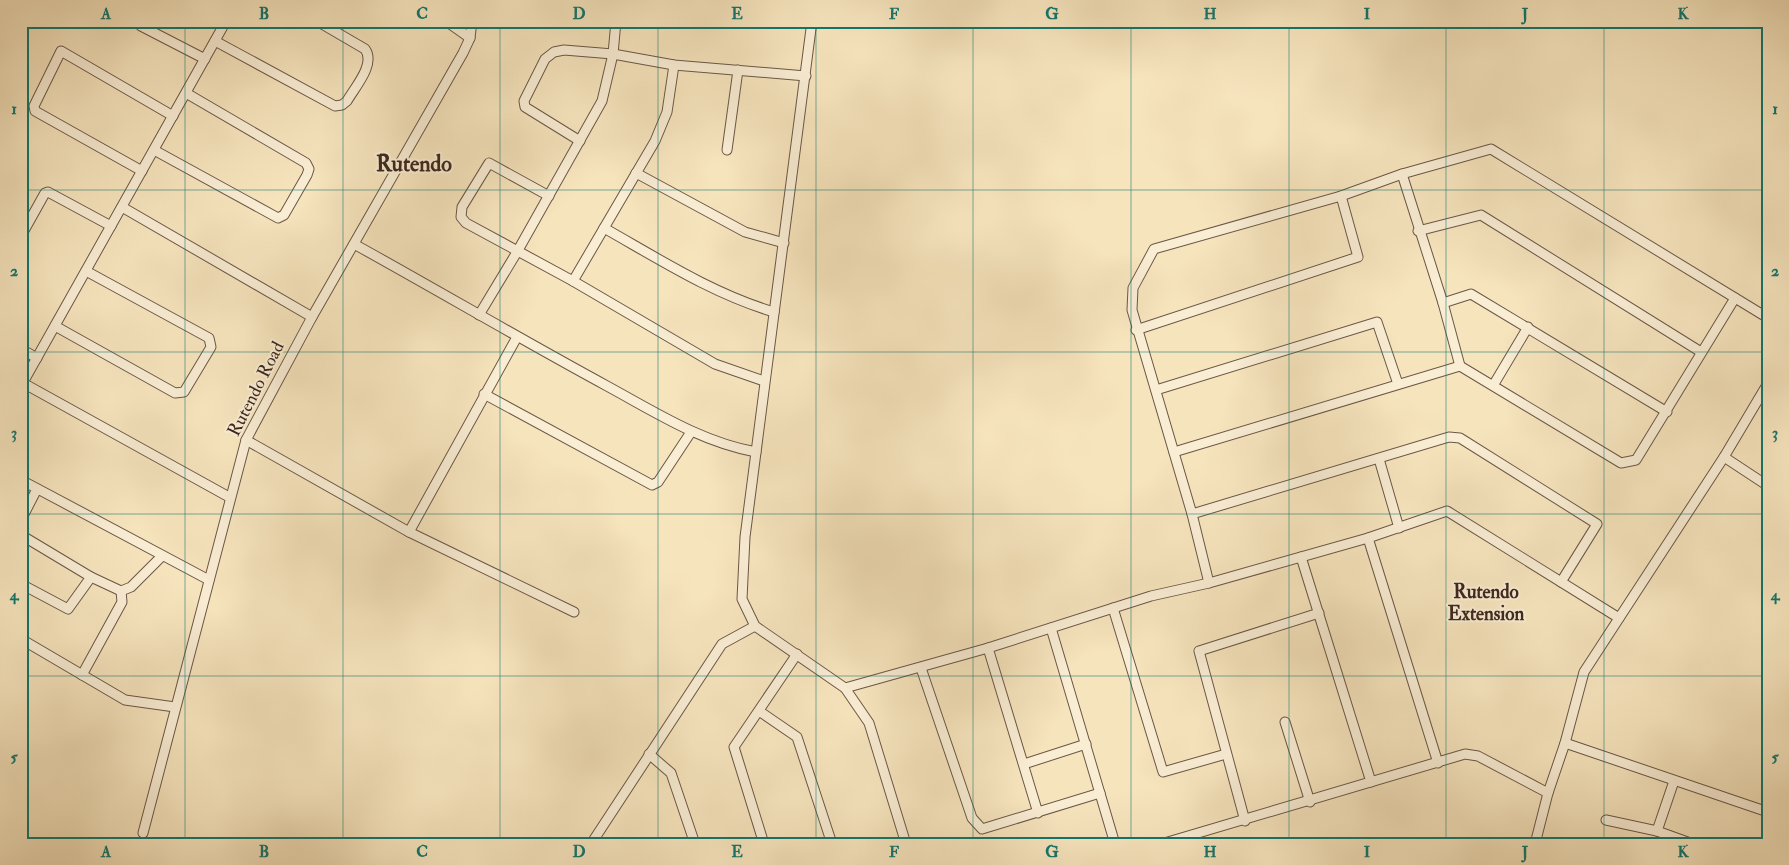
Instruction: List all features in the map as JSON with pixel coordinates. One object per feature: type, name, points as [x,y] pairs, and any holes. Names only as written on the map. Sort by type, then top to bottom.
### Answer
[{"type":"street","points":[[136,21],[141,26],[205,59]]},
{"type":"street","points":[[226,21],[22,384],[229,497]]},
{"type":"street","points":[[215,41],[335,106],[342,106],[347,101],[369,62],[369,54],[366,49],[317,21]]},
{"type":"street","points":[[446,21],[470,38]]},
{"type":"street","name":"Rutendo Road","points":[[143,833],[229,497],[246,440],[312,317],[470,38],[472,21]]},
{"type":"street","points":[[479,315],[549,196],[602,100],[613,54],[616,21]]},
{"type":"street","points":[[812,21],[784,243],[764,381],[745,538],[742,599],[755,626],[846,688],[869,723],[906,844]]},
{"type":"street","points":[[580,141],[525,107],[524,100],[545,59],[554,52],[564,50],[613,54],[674,65],[806,76]]},
{"type":"street","points":[[142,171],[35,111],[34,106],[61,51],[173,116]]},
{"type":"street","points":[[572,280],[655,141],[667,112],[674,65]]},
{"type":"street","points":[[727,150],[738,70]]},
{"type":"street","points":[[154,150],[278,218],[284,215],[307,175],[309,169],[306,163],[186,93]]},
{"type":"street","points":[[1209,583],[1192,514],[1156,390],[1136,330],[1132,310],[1133,288],[1154,249],[1341,196],[1402,174],[1491,148],[1768,318]]},
{"type":"street","points":[[549,196],[489,163],[462,207],[461,217],[466,223],[516,252],[572,280],[715,364],[764,381]]},
{"type":"street","points":[[636,174],[745,232],[784,243]]},
{"type":"street","points":[[1402,174],[1418,231],[1443,303],[1460,366]]},
{"type":"street","points":[[21,236],[45,193],[48,192],[111,226]]},
{"type":"street","points":[[1136,330],[1358,257],[1341,196]]},
{"type":"street","points":[[122,207],[312,317]]},
{"type":"street","points":[[1418,231],[1481,215],[1701,352]]},
{"type":"street","points":[[604,228],[740,302],[774,312]]},
{"type":"street","points":[[354,244],[516,337],[691,432],[732,448],[756,452]]},
{"type":"street","points":[[55,326],[175,393],[184,392],[212,347],[209,338],[86,271]]},
{"type":"street","points":[[1443,303],[1471,294],[1528,326],[1667,412]]},
{"type":"street","points":[[1174,452],[1460,366],[1494,384],[1621,462],[1636,460],[1735,298]]},
{"type":"street","points":[[1156,390],[1377,322],[1398,384]]},
{"type":"street","points":[[1494,384],[1528,326]]},
{"type":"street","points":[[409,532],[516,337]]},
{"type":"street","points":[[21,349],[37,358]]},
{"type":"street","points":[[1535,844],[1548,792],[1565,743],[1584,672],[1724,457],[1768,383]]},
{"type":"street","points":[[484,394],[652,485],[658,482],[691,432]]},
{"type":"street","points":[[1192,514],[1379,459],[1449,436],[1460,438],[1597,524],[1561,582]]},
{"type":"street","points":[[246,440],[409,532],[574,612]]},
{"type":"street","points":[[1724,457],[1768,486]]},
{"type":"street","points":[[1379,459],[1399,528]]},
{"type":"street","points":[[21,480],[209,580]]},
{"type":"street","points":[[21,520],[37,489]]},
{"type":"street","points":[[846,688],[988,648],[1113,608],[1368,538],[1447,511],[1620,618]]},
{"type":"street","points":[[21,535],[91,577],[121,591],[131,587],[154,567],[162,556]]},
{"type":"street","points":[[1368,538],[1438,763]]},
{"type":"street","points":[[1301,557],[1371,782]]},
{"type":"street","points":[[21,584],[68,609],[91,577]]},
{"type":"street","points":[[82,675],[122,602],[121,591]]},
{"type":"street","points":[[1113,608],[1163,772],[1226,754]]},
{"type":"street","points":[[1245,821],[1199,651],[1319,613]]},
{"type":"street","points":[[591,844],[722,644],[755,626]]},
{"type":"street","points":[[1051,628],[1115,844]]},
{"type":"street","points":[[21,639],[125,700],[175,707]]},
{"type":"street","points":[[988,648],[1038,813]]},
{"type":"street","points":[[764,844],[734,747],[797,654]]},
{"type":"street","points":[[921,668],[972,818],[982,829],[1100,793]]},
{"type":"street","points":[[759,711],[797,737],[832,844]]},
{"type":"street","points":[[1285,722],[1310,802]]},
{"type":"street","points":[[1565,743],[1768,812]]},
{"type":"street","points":[[1024,764],[1086,744]]},
{"type":"street","points":[[650,754],[671,773],[695,844]]},
{"type":"street","points":[[1161,844],[1184,840],[1465,754],[1478,756],[1548,792]]},
{"type":"street","points":[[1657,831],[1674,781]]},
{"type":"street","points":[[1606,820],[1657,831],[1693,844]]},
{"type":"district","name":"Rutendo","points":[[414,164]]},
{"type":"district","name":"Rutendo Extension","points":[[1486,603]]}]
